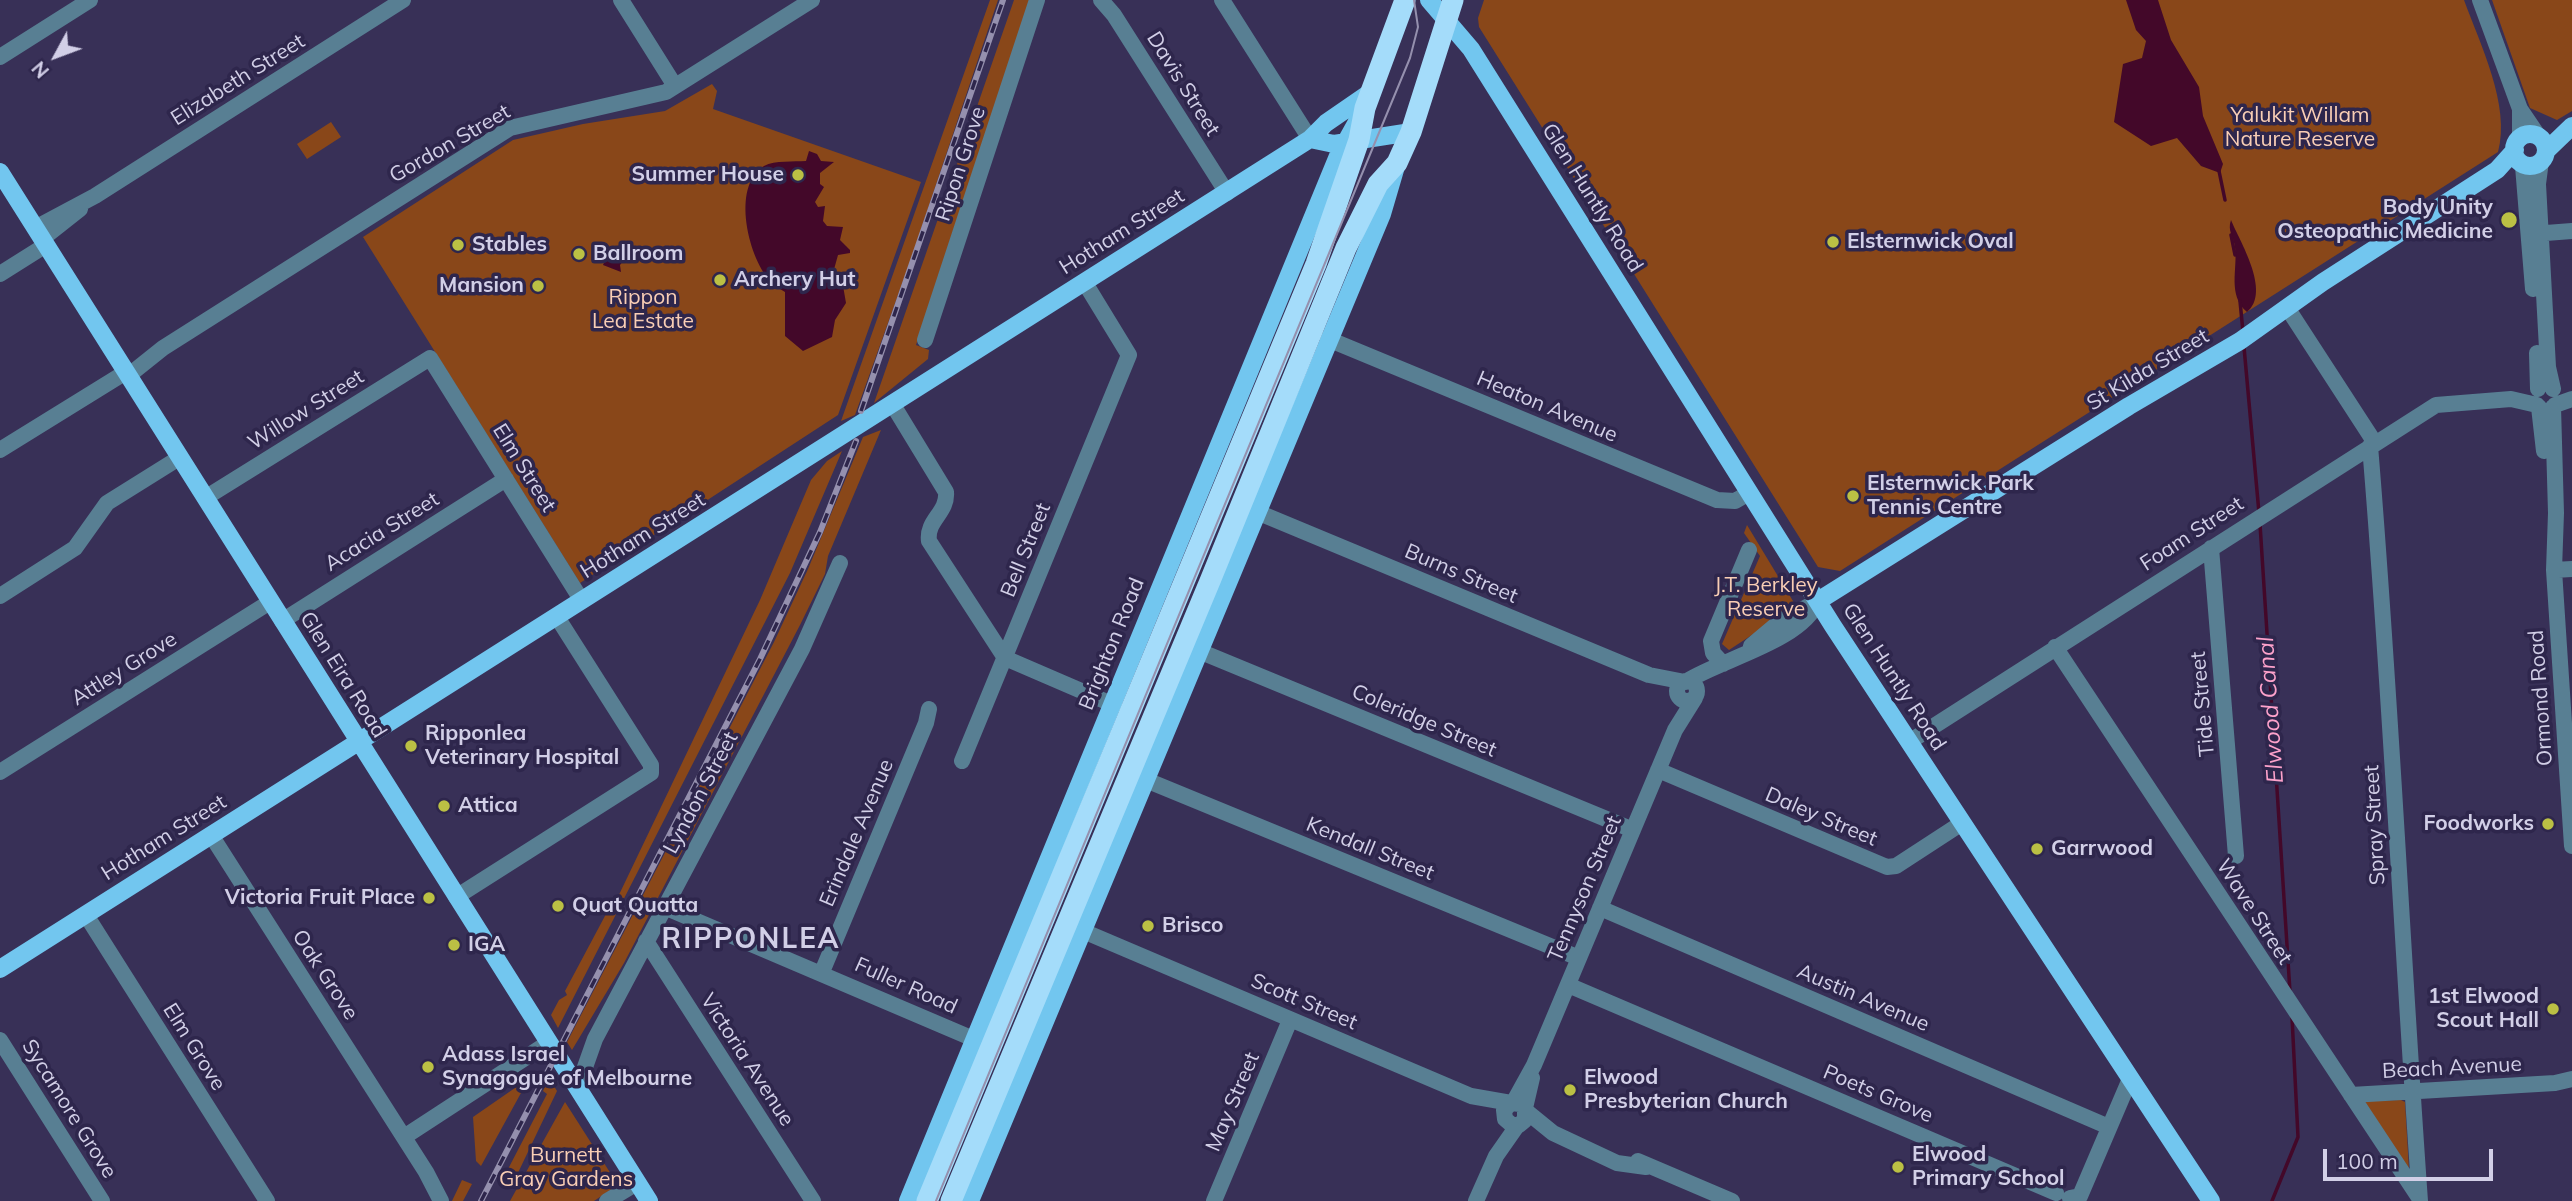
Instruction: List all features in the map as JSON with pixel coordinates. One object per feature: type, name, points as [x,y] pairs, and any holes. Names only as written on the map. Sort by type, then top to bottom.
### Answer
[{"type":"highway","name":"Brighton Road","points":[[951,1201],[1210,581],[1257,433],[1324,242],[1351,141],[1405,0]]},
{"type":"highway","name":"Brighton Road","points":[[927,1201],[1206,528],[1257,433],[1353,231],[1378,184],[1397,163],[1411,132],[1450,10]]},
{"type":"highway","points":[[1088,814],[1107,823]]},
{"type":"highway","points":[[961,1120],[981,1129]]},
{"type":"main road","name":"Glen Huntly Road","points":[[1429,0],[1450,10],[1818,601],[2211,1201]]},
{"type":"main road","name":"Hotham Street","points":[[0,969],[1227,193],[1310,139],[1326,123],[1368,100]]},
{"type":"main road","name":"St Kilda Street","points":[[1818,601],[2129,406],[2264,326],[2323,282],[2572,125]]},
{"type":"main road","points":[[1310,139],[1326,144],[1411,132]]},
{"type":"main road","name":"Brighton Road","points":[[908,1201],[1351,141]]},
{"type":"main road","name":"Brighton Road","points":[[970,1201],[1391,192],[1397,163]]},
{"type":"main road","name":"Glen Eira Road","points":[[0,172],[357,742],[649,1201]]},
{"type":"main road","points":[[1257,433],[1271,440],[1273,474]]},
{"type":"main road","points":[[1180,545],[1206,528]]},
{"type":"main road","points":[[1152,715],[1183,690]]},
{"type":"main road","points":[[1083,779],[1088,814]]},
{"type":"main road","points":[[1107,823],[1108,869]]},
{"type":"main road","points":[[999,1084],[1030,1057]]},
{"type":"main road","points":[[981,1129],[988,1158]]},
{"type":"street","points":[[0,57],[90,0]]},
{"type":"street","name":"Elizabeth Street","points":[[0,274],[41,237],[95,196],[403,0]]},
{"type":"street","points":[[621,0],[675,86]]},
{"type":"street","name":"Gordon Street","points":[[0,450],[510,128],[659,95],[812,0]]},
{"type":"street","name":"Ripon Grove","points":[[925,340],[1037,0]]},
{"type":"street","name":"Davis Street","points":[[1101,0],[1112,7],[1227,193]]},
{"type":"street","points":[[1222,0],[1310,139]]},
{"type":"street","points":[[2480,0],[2520,109],[2530,150]]},
{"type":"street","name":"Ormond Road","points":[[2530,150],[2538,184],[2536,233],[2551,397],[2554,570],[2569,741],[2572,846]]},
{"type":"street","points":[[2536,233],[2572,231]]},
{"type":"street","name":"Bell Street","points":[[962,761],[1129,355],[1085,283]]},
{"type":"street","name":"Spray Street","points":[[2288,309],[2373,445],[2410,1092],[2420,1200]]},
{"type":"street","name":"Heaton Avenue","points":[[1328,339],[1724,503],[1735,502],[1749,493]]},
{"type":"street","name":"Elm Street","points":[[430,358],[582,601]]},
{"type":"street","name":"Willow Street","points":[[205,498],[430,358]]},
{"type":"street","name":"Foam Street","points":[[1909,742],[2438,404],[2551,397]]},
{"type":"street","points":[[892,405],[945,490],[945,506],[929,530],[930,544],[1005,658],[1114,705]]},
{"type":"street","points":[[0,596],[75,548],[107,503],[179,458]]},
{"type":"street","name":"Acacia Street","points":[[282,621],[506,479]]},
{"type":"street","name":"Burns Street","points":[[1257,512],[1687,691]]},
{"type":"street","name":"Tide Street","points":[[2211,548],[2236,856]]},
{"type":"street","points":[[1687,691],[1707,669],[1723,664],[1712,651],[1712,639],[1749,550]]},
{"type":"street","name":"Lyndon Street","points":[[571,1079],[595,1039],[802,649],[840,564]]},
{"type":"street","points":[[2554,570],[2572,569]]},
{"type":"street","name":"St Kilda Street","points":[[1723,664],[1772,641],[1808,617],[1818,601]]},
{"type":"street","name":"Attley Grove","points":[[0,772],[270,602]]},
{"type":"street","points":[[456,897],[651,773],[649,761],[557,617]]},
{"type":"street","name":"Wave Street","points":[[2055,647],[2420,1200]]},
{"type":"street","name":"Coleridge Street","points":[[1199,651],[1633,830]]},
{"type":"street","name":"Tennyson Street","points":[[1476,1201],[1675,730],[1687,691]]},
{"type":"street","name":"Erindale Avenue","points":[[822,972],[926,723],[929,709]]},
{"type":"street","name":"Daley Street","points":[[1658,770],[1887,867],[1896,866],[1962,823]]},
{"type":"street","name":"Kendall Street","points":[[1146,779],[1579,958]]},
{"type":"street","name":"Oak Grove","points":[[211,835],[404,1137],[441,1201]]},
{"type":"street","name":"Fuller Road","points":[[664,907],[822,972],[976,1040]]},
{"type":"street","name":"Austin Avenue","points":[[1600,908],[2109,1127]]},
{"type":"street","name":"Elm Grove","points":[[86,915],[267,1201]]},
{"type":"street","name":"Scott Street","points":[[1083,930],[1471,1096],[1489,1097],[1515,1114]]},
{"type":"street","name":"Victoria Avenue","points":[[646,942],[813,1201]]},
{"type":"street","name":"Poets Grove","points":[[1569,985],[2063,1195],[2080,1196],[2109,1127]]},
{"type":"street","name":"May Street","points":[[1214,1201],[1290,1020]]},
{"type":"street","name":"Sycamore Grove","points":[[0,1040],[102,1201]]},
{"type":"street","points":[[404,1137],[548,1043]]},
{"type":"street","points":[[2109,1127],[2130,1079]]},
{"type":"street","name":"Beach Avenue","points":[[2351,1095],[2555,1083],[2572,1079]]},
{"type":"street","name":"Beach Avenue","points":[[2555,1083],[2572,1085]]},
{"type":"street","points":[[1515,1114],[1619,1164],[1646,1167],[1719,1199],[1732,1201]]},
{"type":"street","points":[[607,1201],[637,1183]]},
{"type":"green space","points":[[990,0],[998,0],[912,256],[855,415],[841,421]]},
{"type":"green space","points":[[1014,0],[1030,0],[916,345],[929,350],[928,359],[874,403]]},
{"type":"green space","name":"Yalukit Willam Nature Reserve","points":[[1484,0],[2464,0],[2492,75],[2501,134],[2498,152],[1840,571],[1818,567],[1479,27],[1478,18]]},
{"type":"green space","points":[[2492,0],[2572,0],[2572,111],[2557,120],[2530,108]]},
{"type":"green space","name":"Rippon Lea Estate","points":[[712,84],[717,91],[713,109],[921,182],[838,415],[580,583],[363,237],[513,140],[583,124],[665,111]]},
{"type":"green space","points":[[331,122],[341,137],[307,159],[297,144]]},
{"type":"green space","points":[[881,430],[828,556],[825,574],[800,625],[624,963],[572,1050],[567,1042],[774,642],[808,569],[863,437]]},
{"type":"green space","points":[[842,451],[790,573],[558,1028],[551,1015],[559,1000],[567,995],[565,991],[614,899],[616,901],[760,600],[811,480],[827,461]]},
{"type":"green space","name":"J.T. Berkley Reserve","points":[[1747,525],[1796,606],[1729,650],[1722,644],[1760,556],[1744,533]]},
{"type":"green space","points":[[549,1078],[557,1091],[516,1177],[507,1171],[547,1094],[543,1091]]},
{"type":"green space","points":[[527,1082],[481,1166],[476,1161],[473,1117]]},
{"type":"green space","points":[[2366,1101],[2405,1102],[2409,1170],[2364,1105]]},
{"type":"green space","name":"Burnett Gray Gardens","points":[[565,1102],[618,1185],[594,1201],[510,1201]]},
{"type":"green space","points":[[462,1180],[472,1184],[463,1201],[452,1201]]},
{"type":"shaded area","points":[[2126,0],[2158,0],[2171,40],[2199,87],[2203,116],[2223,164],[2220,173],[2201,166],[2177,138],[2151,146],[2114,122],[2123,64],[2142,58],[2146,41],[2136,30]]},
{"type":"shaded area","points":[[809,151],[817,154],[821,161],[834,162],[820,173],[820,184],[824,187],[815,202],[818,207],[825,206],[823,221],[827,226],[843,227],[840,240],[850,253],[838,255],[833,273],[842,280],[846,303],[835,320],[832,337],[803,351],[785,336],[785,292],[772,283],[756,258],[750,242],[746,206],[748,190],[754,176],[764,166],[779,162],[806,161]]},
{"type":"shaded area","points":[[2231,220],[2255,279],[2254,303],[2247,312],[2235,290],[2236,255]]},
{"type":"shaded area","points":[[607,255],[624,260],[620,265],[621,272],[603,265]]},
{"type":"waterway","name":"Elwood Canal","points":[[2219,171],[2225,200]]},
{"type":"waterway","name":"Elwood Canal","points":[[2231,235],[2235,255]]},
{"type":"waterway","name":"Elwood Canal","points":[[2240,301],[2243,332]]},
{"type":"waterway","name":"Elwood Canal","points":[[2244,347],[2259,513]]},
{"type":"waterway","name":"Elwood Canal","points":[[2260,524],[2290,992]]},
{"type":"waterway","name":"Elwood Canal","points":[[2272,1201],[2298,1137],[2292,1017]]},
{"type":"tram line","points":[[936,1201],[1410,58],[1418,27],[1414,0]]},
{"type":"railway","points":[[861,411],[1003,0]]},
{"type":"railway","points":[[481,1201],[760,659],[820,532],[856,441]]},
{"type":"place","name":"Summer House","points":[[798,175]]},
{"type":"place","name":"Body Unity Osteopathic Medicine","points":[[2509,220]]},
{"type":"place","name":"Elsternwick Oval","points":[[1833,242]]},
{"type":"place","name":"Stables","points":[[458,245]]},
{"type":"place","name":"Ballroom","points":[[579,254]]},
{"type":"place","name":"Archery Hut","points":[[720,280]]},
{"type":"place","name":"Mansion","points":[[538,286]]},
{"type":"place","name":"Elsternwick Park Tennis Centre","points":[[1853,496]]},
{"type":"place","name":"Ripponlea Veterinary Hospital","points":[[411,746]]},
{"type":"place","name":"Attica","points":[[444,806]]},
{"type":"place","name":"Foodworks","points":[[2548,824]]},
{"type":"place","name":"Garrwood","points":[[2037,849]]},
{"type":"place","name":"Victoria Fruit Place","points":[[429,898]]},
{"type":"place","name":"Quat Quatta","points":[[558,906]]},
{"type":"place","name":"Brisco","points":[[1148,926]]},
{"type":"place","name":"IGA","points":[[454,945]]},
{"type":"place","name":"1st Elwood Scout Hall","points":[[2553,1009]]},
{"type":"place","name":"Adass Israel Synagogue of Melbourne","points":[[428,1067]]},
{"type":"place","name":"Elwood Presbyterian Church","points":[[1570,1090]]},
{"type":"place","name":"Elwood Primary School","points":[[1898,1167]]},
{"type":"district","name":"RIPPONLEA","points":[[751,940]]}]
